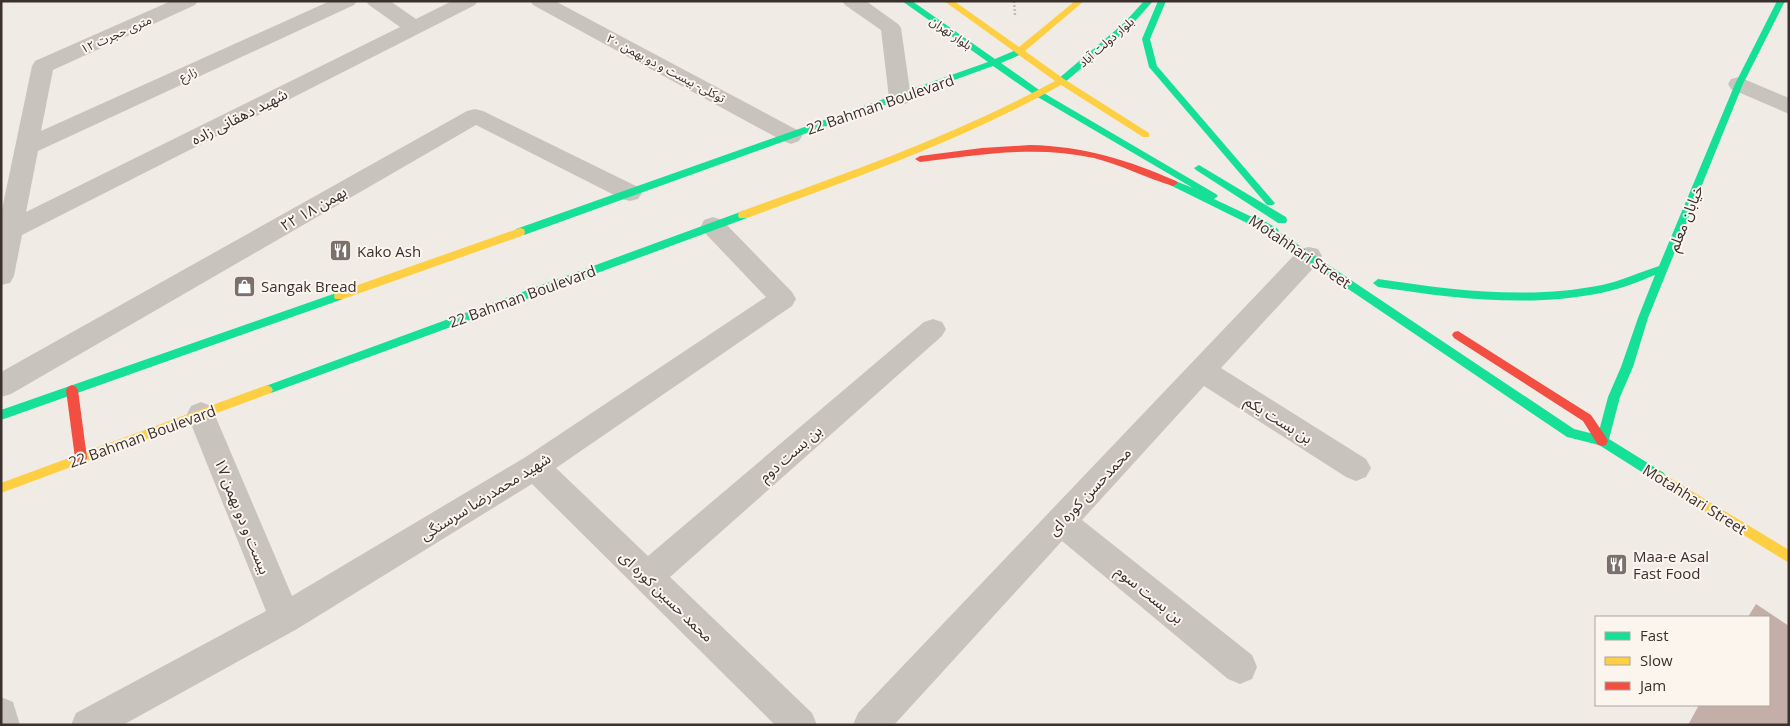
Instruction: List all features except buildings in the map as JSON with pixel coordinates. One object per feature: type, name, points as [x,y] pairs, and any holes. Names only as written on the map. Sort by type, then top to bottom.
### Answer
[{"type":"main road","name":"بلوار تهران","points":[[906,1],[996,64]]},
{"type":"main road","name":"بلوار تهران","points":[[948,1],[1019,52]]},
{"type":"main road","points":[[1080,1],[1019,52],[1158,143]]},
{"type":"main road","name":"بلوار دولت آباد","points":[[1039,94],[1061,81],[1127,25],[1149,1]]},
{"type":"main road","name":"Motahhari Street","points":[[1162,1],[1146,40],[1153,67],[1289,224],[1191,163]]},
{"type":"main road","name":"خیابان معلم","points":[[1602,441],[1614,397],[1627,367],[1642,318],[1739,84],[1781,1]]},
{"type":"main road","name":"22 Bahman Boulevard","points":[[1,415],[996,64],[1019,52]]},
{"type":"main road","name":"Motahhari Street","points":[[996,64],[1039,94],[1274,232],[1571,433],[1602,441],[1789,557]]},
{"type":"main road","name":"22 Bahman Boulevard","points":[[1,488],[934,145],[1039,94]]},
{"type":"main road","points":[[882,164],[1007,149],[1047,148],[1088,154],[1149,172],[1274,232]]},
{"type":"main road","points":[[1403,300],[1374,281],[1437,293],[1495,297],[1551,295],[1603,288],[1664,268]]},
{"type":"main road","name":"Motahhari Street","points":[[1445,326],[1588,418],[1602,441]]},
{"type":"main road","points":[[72,390],[81,458]]},
{"type":"street","name":"۱۲ متری حجرت","points":[[28,146],[44,66],[188,1]]},
{"type":"street","name":"زارع","points":[[28,146],[348,1]]},
{"type":"street","points":[[376,1],[415,28]]},
{"type":"street","name":"شهید دهقانی زاده","points":[[11,230],[468,1]]},
{"type":"street","name":"توکلی- بیست و دو بهمن ۲۰","points":[[540,1],[791,136]]},
{"type":"street","points":[[852,1],[891,28],[900,98]]},
{"type":"street","points":[[1739,84],[1789,107]]},
{"type":"street","name":"۲۲ بهمن ۱۸","points":[[1,386],[475,116],[630,193]]},
{"type":"street","points":[[1,276],[11,230],[12,173],[28,146]]},
{"type":"street","name":"شهید محمدرضا سرسنگی","points":[[88,725],[285,618],[534,467],[783,299],[713,226]]},
{"type":"street","name":"محمدحسن کوره ای","points":[[870,725],[1309,256]]},
{"type":"street","name":"بن بست دوم","points":[[647,577],[933,329]]},
{"type":"street","name":"بن بست یکم","points":[[1201,370],[1356,468]]},
{"type":"street","name":"بیست و دو بهمن ۱۷","points":[[201,414],[285,618]]},
{"type":"street","name":"محمد حسین کوره ای","points":[[534,467],[800,725]]},
{"type":"street","name":"بن بست سوم","points":[[1061,521],[1240,667]]},
{"type":"street","points":[[1,714],[4,725]]},
{"type":"traffic: fast","points":[[906,1],[1039,94],[1213,196]]},
{"type":"traffic: fast","points":[[1061,81],[1127,25],[1149,1]]},
{"type":"traffic: fast","points":[[1162,1],[1146,39],[1153,67],[1270,203]]},
{"type":"traffic: fast","points":[[1602,441],[1614,397],[1627,367],[1643,318],[1739,84],[1781,1]]},
{"type":"traffic: fast","points":[[520,232],[970,73],[1019,52]]},
{"type":"traffic: fast","points":[[1199,168],[1282,220]]},
{"type":"traffic: fast","points":[[1173,183],[1274,232]]},
{"type":"traffic: fast","points":[[267,390],[743,215]]},
{"type":"traffic: fast","points":[[1252,219],[1571,433],[1602,441],[1660,477]]},
{"type":"traffic: fast","points":[[1378,283],[1462,294],[1519,297],[1547,296],[1602,289],[1664,268]]},
{"type":"traffic: fast","points":[[1,415],[339,296]]},
{"type":"traffic: slow","points":[[948,1],[1061,81],[1146,135]]},
{"type":"traffic: slow","points":[[1019,52],[1080,1]]},
{"type":"traffic: slow","points":[[743,215],[865,171],[945,139],[1023,102],[1061,81]]},
{"type":"traffic: slow","points":[[339,296],[520,232]]},
{"type":"traffic: slow","points":[[1,488],[267,390]]},
{"type":"traffic: slow","points":[[1660,477],[1789,557]]},
{"type":"traffic: jam","points":[[920,159],[1014,148],[1062,149],[1095,155],[1142,170],[1173,183]]},
{"type":"traffic: jam","points":[[1458,335],[1587,418],[1602,441]]},
{"type":"traffic: jam","points":[[72,390],[81,458]]},
{"type":"place","name":"Kako Ash","points":[[341,251]]},
{"type":"place","name":"Sangak Bread","points":[[245,286]]},
{"type":"place","name":"Maa-e Asal Fast Food","points":[[1617,565]]}]
